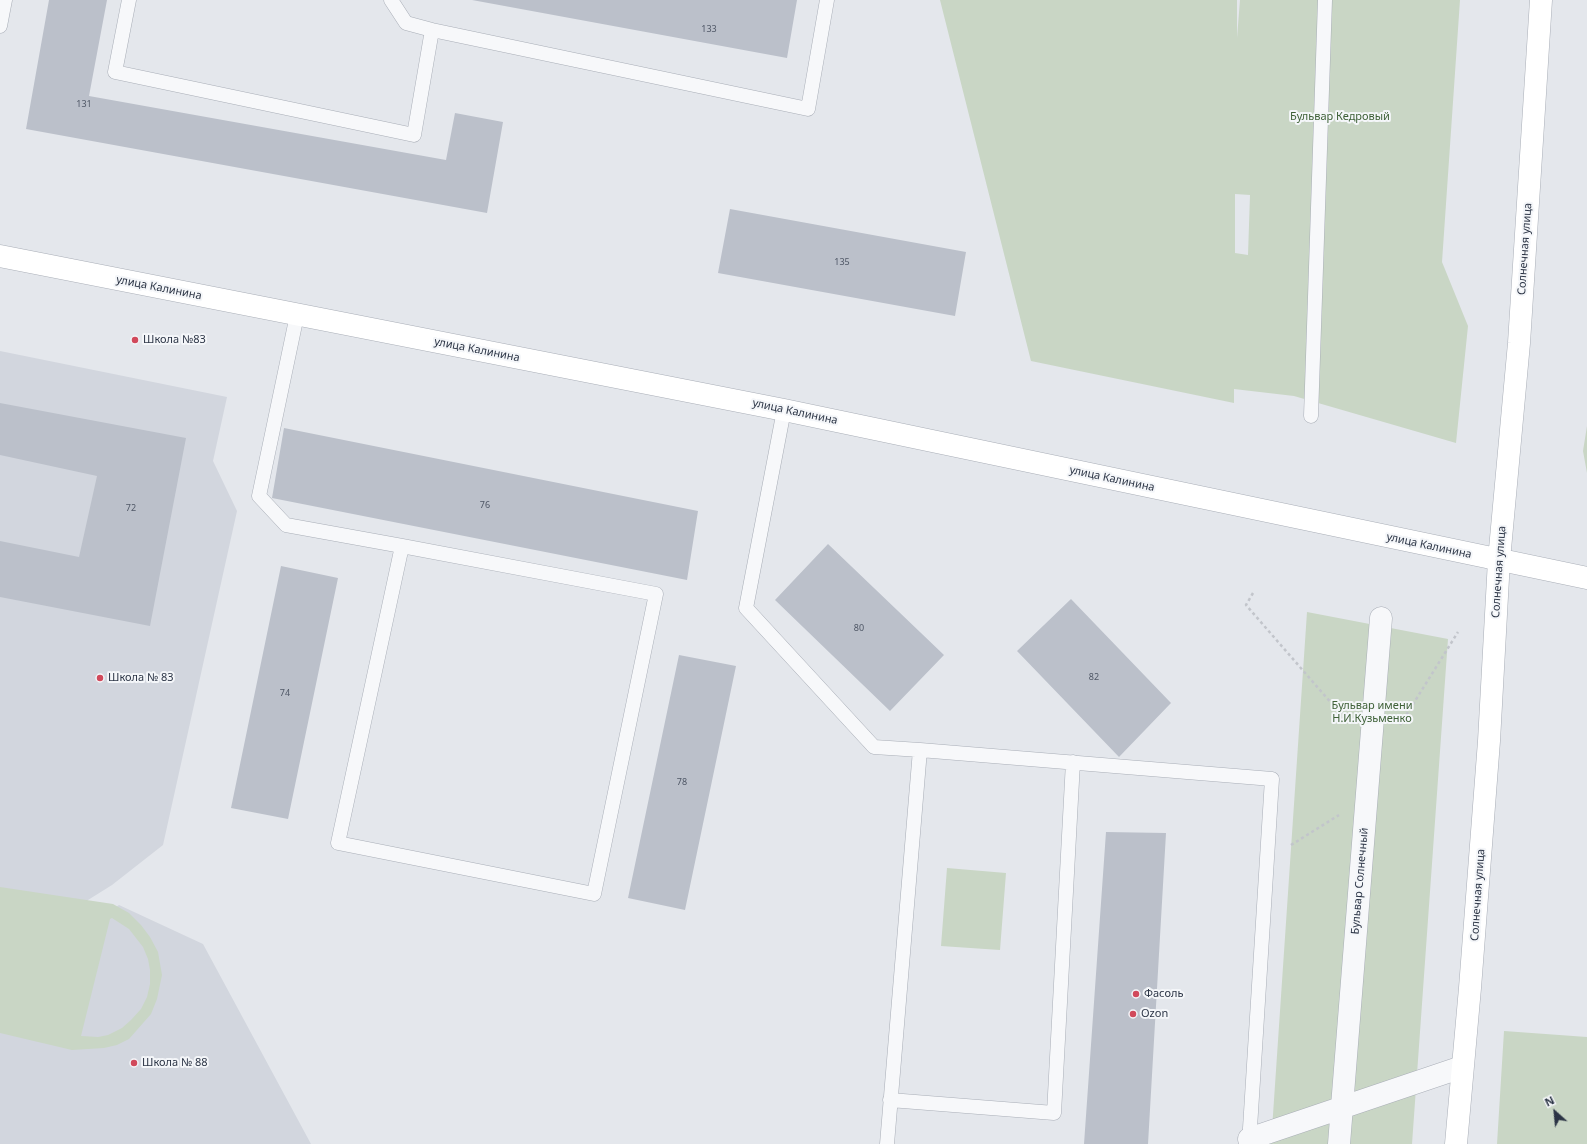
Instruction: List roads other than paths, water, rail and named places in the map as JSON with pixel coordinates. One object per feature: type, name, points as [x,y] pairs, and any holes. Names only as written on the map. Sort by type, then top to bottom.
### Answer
[{"type":"main road","name":"Солнечная улица","points":[[1456,1144],[1488,764],[1499,560],[1519,343],[1541,0]]},
{"type":"main road","name":"улица Калинина","points":[[0,256],[784,410],[1587,578]]},
{"type":"street","name":"Бульвар Солнечный","points":[[1340,1144],[1381,618]]},
{"type":"street","points":[[1249,1142],[1462,1067]]},
{"type":"lane","points":[[0,26],[5,0]]},
{"type":"lane","points":[[129,0],[115,72],[414,135],[432,30]]},
{"type":"lane","points":[[391,0],[406,23],[432,30],[808,109],[828,0]]},
{"type":"lane","points":[[1311,416],[1325,0]]},
{"type":"lane","points":[[297,315],[259,496],[286,525],[402,546],[656,594],[594,894],[338,843],[402,546]]},
{"type":"lane","points":[[784,410],[746,608],[874,747],[1272,779],[1249,1142]]},
{"type":"lane","points":[[887,1144],[920,750]]},
{"type":"lane","points":[[890,1100],[1054,1113],[1073,762]]},
{"type":"place","name":"Школа №83","points":[[135,340]]},
{"type":"place","name":"Школа № 83","points":[[100,678]]},
{"type":"place","name":"Фасоль","points":[[1136,994]]},
{"type":"place","name":"Ozon","points":[[1133,1014]]},
{"type":"place","name":"Школа № 88","points":[[134,1063]]},
{"type":"park label","name":"Бульвар Кедровый","points":[[1340,117]]},
{"type":"park label","name":"Бульвар имени Н.И.Кузьменко","points":[[1372,712]]}]
